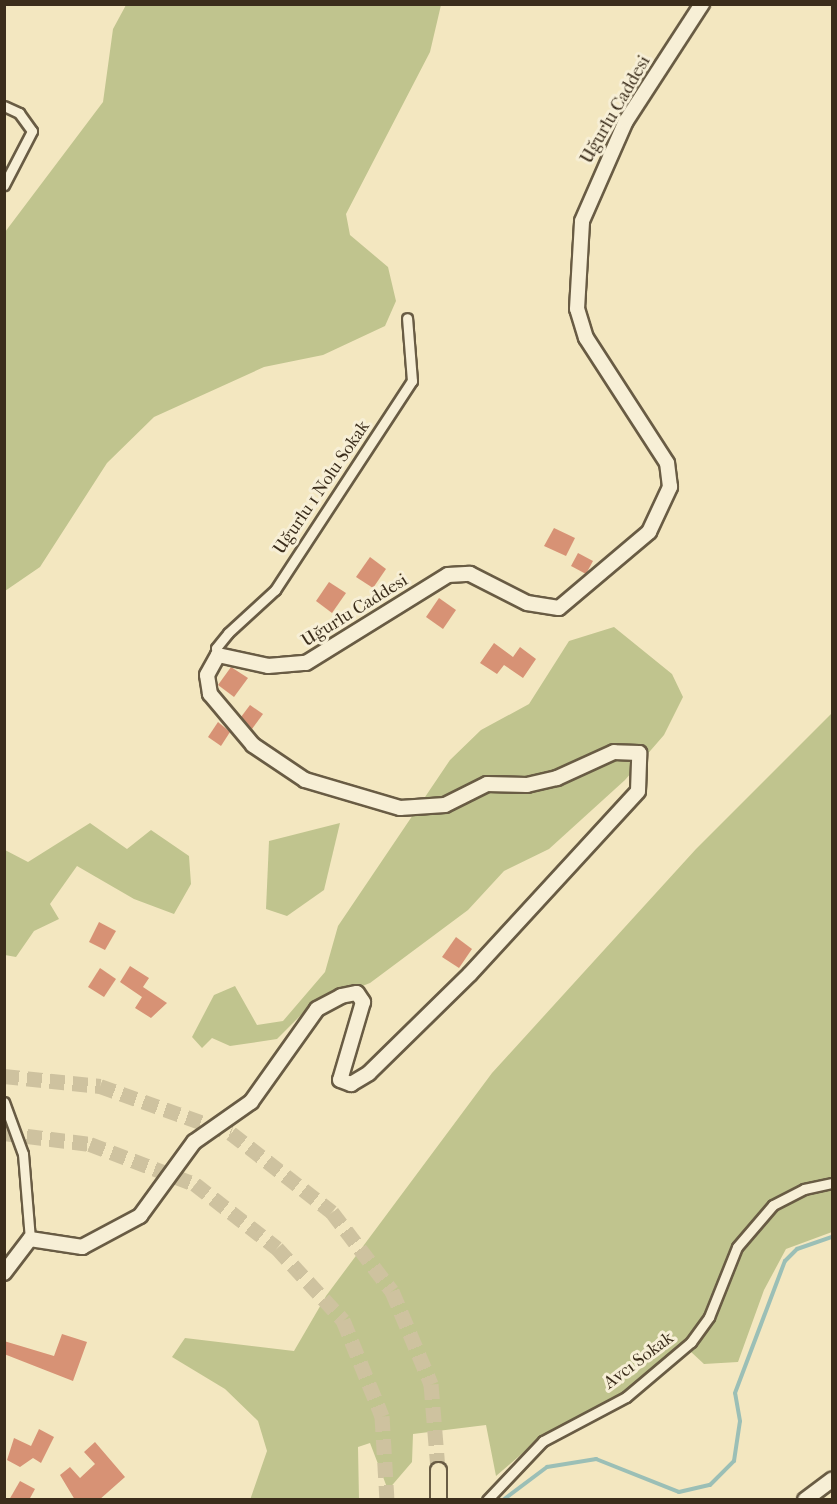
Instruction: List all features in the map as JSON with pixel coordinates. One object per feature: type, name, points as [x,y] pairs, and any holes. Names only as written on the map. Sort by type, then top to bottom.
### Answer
[{"type":"main road","points":[[438,1470],[438,1500]]},
{"type":"street","name":"Uğurlu Caddesi","points":[[218,656],[268,666],[306,663],[448,575],[470,574],[526,603],[559,608],[649,532],[670,487],[667,462],[586,338],[577,309],[582,221],[626,121],[702,4]]},
{"type":"street","points":[[4,106],[18,112],[33,131],[4,185]]},
{"type":"street","name":"Uğurlu 1 Nolu Sokak","points":[[218,656],[216,648],[228,633],[275,590],[412,381],[407,318]]},
{"type":"street","points":[[30,1239],[82,1247],[140,1216],[162,1193],[194,1142],[251,1102],[317,1009],[340,996],[357,993],[363,1002],[340,1080],[351,1084],[369,1073],[470,974],[638,791],[639,753],[614,752],[557,778],[527,785],[488,784],[445,806],[400,808],[305,780],[253,745],[210,694],[209,668],[218,656]]},
{"type":"street","points":[[4,1102],[23,1154],[30,1239],[4,1273]]},
{"type":"street","name":"Avcı Sokak","points":[[487,1500],[543,1441],[626,1396],[691,1342],[709,1317],[737,1247],[773,1205],[804,1189],[832,1183]]},
{"type":"street","points":[[805,1500],[832,1480]]},
{"type":"green space","points":[[126,5],[441,5],[430,52],[346,214],[350,235],[388,267],[396,301],[385,326],[323,355],[264,367],[154,417],[107,463],[40,567],[5,591],[5,232],[103,102],[113,29]]},
{"type":"green space","points":[[614,627],[672,674],[683,697],[664,735],[625,780],[549,849],[504,871],[468,910],[370,983],[309,1007],[277,1039],[230,1046],[212,1038],[202,1048],[192,1037],[214,995],[235,986],[257,1025],[283,1021],[325,972],[338,926],[450,760],[481,730],[529,704],[569,641]]},
{"type":"green space","points":[[832,713],[832,1232],[786,1249],[764,1290],[738,1362],[704,1364],[690,1351],[677,1350],[621,1395],[539,1439],[496,1476],[486,1425],[413,1434],[412,1462],[388,1490],[370,1443],[358,1447],[359,1499],[250,1500],[267,1451],[258,1421],[225,1389],[172,1357],[185,1338],[294,1351],[326,1296],[492,1073],[696,849]]},
{"type":"green space","points":[[90,823],[127,849],[151,830],[189,856],[191,884],[174,914],[134,899],[77,866],[50,904],[59,919],[34,931],[16,957],[5,955],[5,850],[28,862]]},
{"type":"green space","points":[[340,823],[324,890],[287,916],[266,909],[269,841]]},
{"type":"building","points":[[554,528],[575,538],[566,556],[544,546]]},
{"type":"building","points":[[578,553],[593,561],[586,574],[571,566]]},
{"type":"building","points":[[370,557],[386,569],[373,588],[356,577]]},
{"type":"building","points":[[329,582],[346,593],[332,613],[316,601]]},
{"type":"building","points":[[439,598],[456,610],[443,629],[426,617]]},
{"type":"building","points":[[494,643],[513,657],[520,647],[536,659],[523,678],[504,665],[497,674],[480,663]]},
{"type":"building","points":[[231,667],[248,678],[234,697],[218,685]]},
{"type":"building","points":[[250,705],[263,714],[252,729],[241,717]]},
{"type":"building","points":[[218,722],[230,732],[221,746],[208,737]]},
{"type":"building","points":[[99,922],[116,931],[105,950],[89,942]]},
{"type":"building","points":[[456,937],[472,949],[459,968],[442,957]]},
{"type":"building","points":[[130,966],[149,978],[143,987],[167,1003],[151,1018],[135,1008],[142,997],[120,982]]},
{"type":"building","points":[[100,968],[116,979],[104,997],[88,987]]},
{"type":"building","points":[[62,1334],[87,1342],[73,1381],[4,1354],[4,1341],[54,1356]]},
{"type":"building","points":[[39,1429],[54,1437],[41,1463],[33,1458],[20,1467],[7,1460],[14,1438],[31,1446]]},
{"type":"building","points":[[95,1442],[125,1477],[99,1500],[75,1500],[60,1475],[70,1467],[80,1478],[95,1464],[84,1452]]},
{"type":"building","points":[[20,1481],[35,1489],[29,1500],[9,1500]]},
{"type":"waterway","points":[[503,1500],[547,1467],[596,1459],[679,1492],[710,1485],[734,1461],[740,1421],[735,1393],[785,1261],[797,1249],[832,1237]]},
{"type":"tunnel","points":[[4,1076],[100,1086],[231,1133],[332,1212],[392,1291],[431,1384],[438,1470]]},
{"type":"tunnel","points":[[4,1133],[90,1144],[195,1184],[277,1248],[343,1320],[382,1416],[387,1500]]}]
